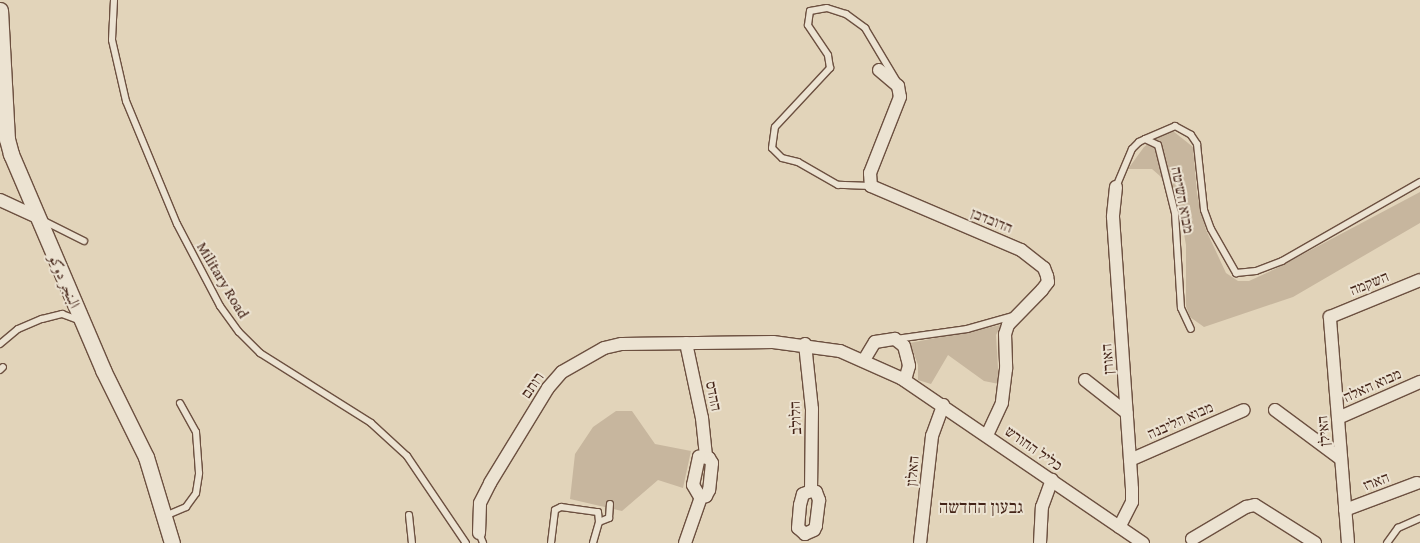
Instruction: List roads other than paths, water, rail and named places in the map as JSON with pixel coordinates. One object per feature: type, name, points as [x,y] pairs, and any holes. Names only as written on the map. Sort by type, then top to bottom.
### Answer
[{"type":"street","name":"البنجر دوكو","points":[[0,10],[7,139],[37,217],[82,321],[146,457],[172,543]]},
{"type":"street","points":[[870,186],[870,173],[900,97],[898,86],[879,70]]},
{"type":"street","name":"הדובדבן","points":[[870,186],[1021,250],[1044,268],[1048,282],[1015,316],[1005,334],[1006,369],[1002,403],[987,435]]},
{"type":"street","name":"האורן","points":[[1116,187],[1113,217],[1132,502],[1119,526]]},
{"type":"street","points":[[0,199],[37,217]]},
{"type":"street","name":"השקמה","points":[[1330,317],[1420,280]]},
{"type":"street","name":"האילן","points":[[1330,317],[1348,543]]},
{"type":"street","points":[[864,360],[875,342],[895,339],[904,346],[907,357],[909,366],[905,380]]},
{"type":"street","name":"רותם","points":[[481,538],[480,503],[490,483],[548,388],[562,372],[604,348],[645,342],[686,343]]},
{"type":"street","name":"כליל החורש","points":[[686,343],[805,344],[840,351],[864,360],[905,380],[1143,543]]},
{"type":"street","name":"ההדס","points":[[685,543],[701,497],[706,496],[712,463],[706,457],[702,418],[686,343]]},
{"type":"street","name":"הלולב","points":[[805,344],[812,410],[811,491]]},
{"type":"street","points":[[1085,380],[1127,413]]},
{"type":"street","name":"מבוא האלה","points":[[1338,418],[1420,382]]},
{"type":"street","name":"האלון","points":[[920,543],[932,436],[943,405]]},
{"type":"street","name":"מבוא הליבנה","points":[[1130,460],[1244,410]]},
{"type":"street","points":[[1275,410],[1341,459]]},
{"type":"street","points":[[1040,543],[1042,507],[1052,480]]},
{"type":"street","name":"הארז","points":[[1345,510],[1417,483]]},
{"type":"street","name":"הלולב","points":[[811,491],[816,492],[819,500],[816,526],[804,538],[798,528],[800,505],[803,494],[811,491]]},
{"type":"street","points":[[1192,539],[1246,507],[1255,505],[1315,543]]},
{"type":"lane","name":"Military Road","points":[[114,0],[112,40],[126,101],[177,224],[220,306],[240,332],[260,353],[371,422],[407,456],[466,543]]},
{"type":"lane","points":[[870,186],[838,185],[798,162],[782,158],[772,148],[775,127],[830,68],[828,55],[808,24],[810,11],[827,8],[846,14],[865,28],[898,86]]},
{"type":"lane","points":[[1116,187],[1132,149],[1145,139],[1174,126],[1191,135],[1197,144],[1208,223],[1236,273],[1256,271],[1282,262],[1420,182]]},
{"type":"lane","name":"מבוא השיטה","points":[[1145,139],[1158,146],[1174,213],[1181,308],[1191,329]]},
{"type":"lane","points":[[37,217],[84,241]]},
{"type":"lane","points":[[0,344],[18,329],[42,319],[62,314],[82,321]]},
{"type":"lane","points":[[895,339],[973,328],[1015,316]]},
{"type":"lane","points":[[165,516],[186,507],[196,493],[199,473],[196,432],[180,403]]},
{"type":"lane","points":[[599,522],[609,518],[610,504]]},
{"type":"lane","points":[[552,543],[555,510],[561,508],[598,512],[599,522],[593,543]]},
{"type":"lane","points":[[409,514],[412,543]]},
{"type":"lane","points":[[1387,543],[1398,528],[1420,518]]},
{"type":"district","name":"גבעון החדשה","points":[[981,507]]}]
